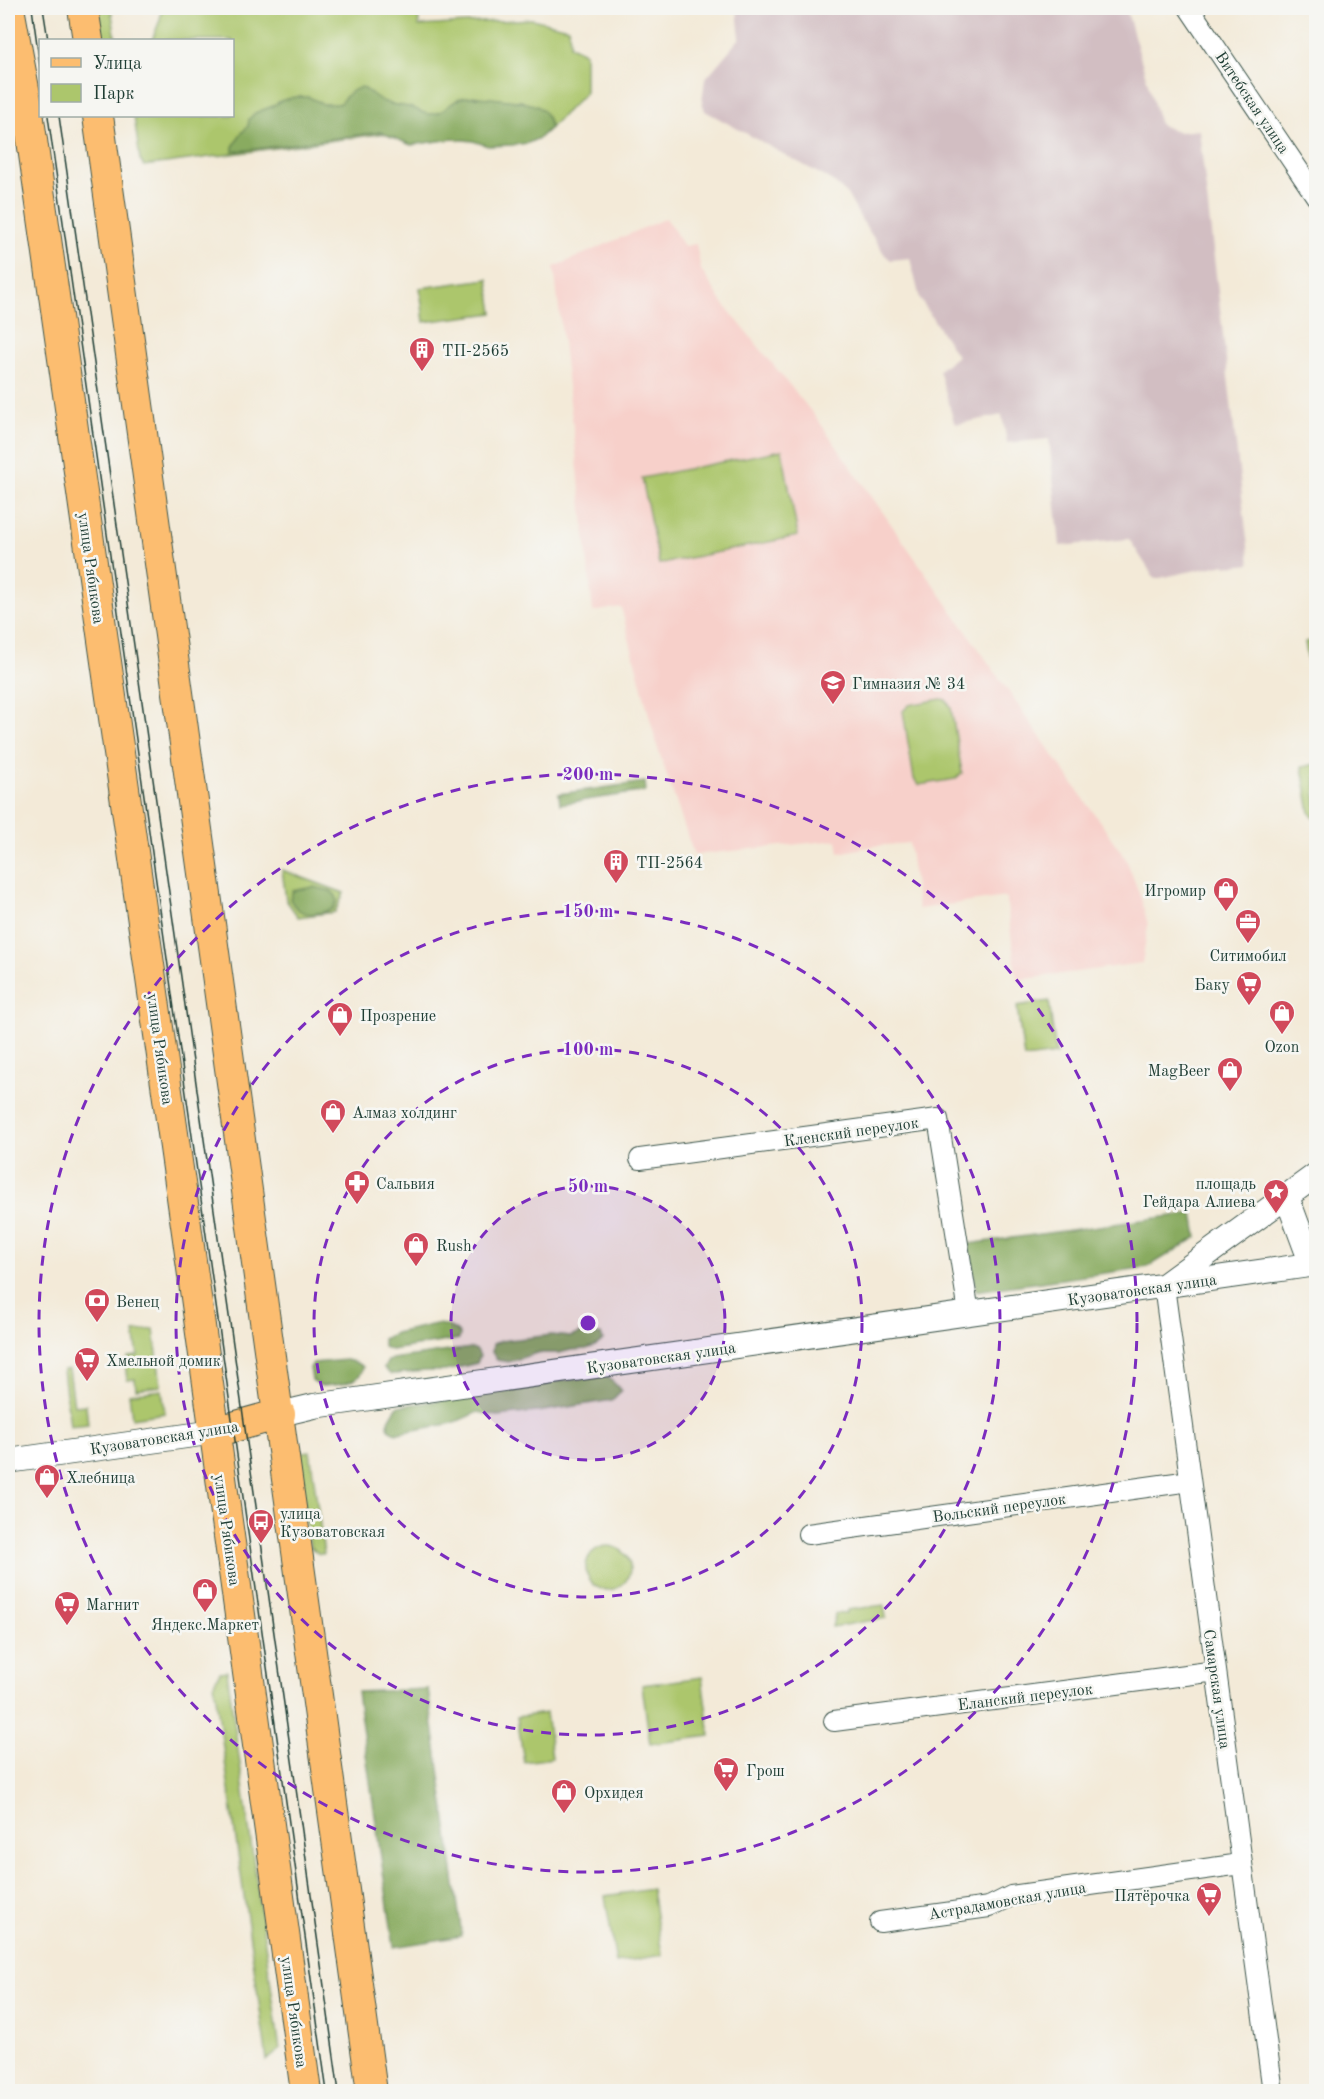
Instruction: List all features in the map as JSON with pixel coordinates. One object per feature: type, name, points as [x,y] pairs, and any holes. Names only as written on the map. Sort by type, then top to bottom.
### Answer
[{"type":"main road","name":"улица Рябикова","points":[[9,8],[27,105],[306,2091]]},
{"type":"main road","points":[[83,8],[88,39]]},
{"type":"main road","points":[[98,117],[280,1414],[372,2091]]},
{"type":"main road","name":"Кузоватовская улица","points":[[214,1432],[280,1414]]},
{"type":"street","name":"Витебская улица","points":[[1189,8],[1317,196]]},
{"type":"street","name":"Кленский переулок","points":[[640,1160],[938,1119],[969,1313]]},
{"type":"street","points":[[1164,1286],[1317,1175]]},
{"type":"street","points":[[1287,1197],[1314,1265]]},
{"type":"street","name":"Кузоватовская улица","points":[[280,1414],[314,1406],[1314,1265]]},
{"type":"street","name":"Самарская улица","points":[[1164,1286],[1273,2091]]},
{"type":"street","name":"Кузоватовская улица","points":[[8,1461],[214,1432]]},
{"type":"street","name":"Вольский переулок","points":[[808,1534],[1190,1481]]},
{"type":"street","name":"Еланский переулок","points":[[834,1721],[1216,1671]]},
{"type":"street","name":"Астрадамовская улица","points":[[880,1922],[988,1906],[1011,1896],[1241,1864]]},
{"type":"shaded area","points":[[733,8],[1126,8],[1160,125],[1180,132],[1199,130],[1250,564],[1226,566],[1225,564],[1155,579],[1129,539],[1060,546],[1049,439],[1007,443],[1002,415],[958,424],[954,422],[939,370],[957,356],[920,299],[910,258],[891,260],[885,255],[847,194],[831,180],[705,111],[702,102],[705,79],[740,38],[737,9]]},
{"type":"shaded area","name":"Гимназия № 34","points":[[666,218],[684,246],[696,244],[701,270],[723,303],[818,420],[1126,859],[1141,898],[1148,925],[1142,963],[1017,980],[1006,897],[918,909],[909,843],[874,846],[839,853],[837,840],[694,855],[657,746],[621,607],[593,612],[554,267]]},
{"type":"green space","points":[[98,8],[111,8],[116,39],[103,39]]},
{"type":"green space","points":[[162,8],[418,8],[419,26],[532,19],[569,28],[570,46],[585,53],[585,93],[550,128],[549,121],[522,101],[494,100],[474,96],[458,99],[444,111],[433,115],[424,114],[423,128],[144,166],[140,160],[134,117],[234,117],[234,39],[152,39]]},
{"type":"green space","points":[[361,87],[388,103],[428,114],[435,114],[458,100],[468,97],[526,103],[542,110],[550,128],[539,138],[528,143],[512,145],[488,146],[473,141],[453,139],[411,145],[380,132],[233,152],[233,147],[255,113],[280,101],[295,97],[309,97],[323,104],[339,104],[350,92]]},
{"type":"green space","points":[[488,279],[493,313],[424,322],[420,288]]},
{"type":"green space","points":[[782,450],[798,536],[659,564],[642,478]]},
{"type":"green space","points":[[1316,640],[1316,707],[1305,642]]},
{"type":"green space","points":[[946,700],[951,708],[962,773],[955,779],[919,785],[914,779],[903,711],[909,705]]},
{"type":"green space","points":[[1316,764],[1316,821],[1310,813],[1302,767]]},
{"type":"green space","points":[[645,782],[646,791],[560,804],[559,794]]},
{"type":"green space","points":[[282,870],[344,893],[335,912],[298,917],[286,900]]},
{"type":"green space","points":[[313,887],[331,891],[336,896],[337,901],[333,909],[314,914],[298,910],[290,899],[293,891]]},
{"type":"green space","points":[[1049,1001],[1056,1054],[1024,1058],[1017,1006]]},
{"type":"green space","points":[[1193,1213],[1197,1237],[1148,1267],[976,1291],[969,1244]]},
{"type":"green space","points":[[436,1324],[456,1330],[460,1335],[459,1339],[391,1350],[383,1347],[383,1339],[395,1333]]},
{"type":"green space","points":[[154,1329],[161,1386],[136,1389],[135,1379],[127,1380],[125,1363],[129,1362],[128,1357],[138,1356],[134,1332]]},
{"type":"green space","points":[[581,1333],[601,1334],[603,1340],[586,1349],[537,1353],[508,1362],[497,1360],[492,1352],[493,1344],[500,1341],[552,1335],[570,1337]]},
{"type":"green space","points":[[471,1348],[477,1350],[480,1356],[477,1363],[445,1371],[390,1374],[384,1368],[392,1359]]},
{"type":"green space","points":[[346,1360],[363,1367],[361,1373],[352,1381],[321,1386],[312,1380],[310,1368],[313,1363]]},
{"type":"green space","points":[[69,1369],[74,1406],[86,1405],[88,1424],[70,1426],[63,1370]]},
{"type":"green space","points":[[606,1375],[621,1391],[612,1400],[497,1416],[478,1412],[453,1423],[398,1433],[389,1429],[388,1426],[398,1406],[453,1399],[471,1393]]},
{"type":"green space","points":[[162,1390],[165,1413],[132,1418],[129,1394]]},
{"type":"green space","points":[[310,1451],[324,1554],[319,1554],[310,1547],[297,1453]]},
{"type":"green space","points":[[608,1546],[617,1547],[624,1552],[629,1559],[629,1577],[624,1584],[617,1589],[608,1590],[599,1589],[592,1584],[587,1577],[586,1568],[587,1559],[592,1552],[599,1547]]},
{"type":"green space","points":[[884,1605],[886,1618],[832,1627],[835,1614]]},
{"type":"green space","points":[[227,1671],[280,2050],[267,2060],[214,1683],[220,1672]]},
{"type":"green space","points":[[702,1677],[710,1736],[650,1744],[642,1685]]},
{"type":"green space","points":[[428,1689],[462,1936],[394,1947],[357,1692]]},
{"type":"green space","points":[[546,1713],[552,1758],[524,1762],[517,1717]]},
{"type":"green space","points":[[652,1889],[662,1955],[616,1963],[605,1896]]},
{"type":"tram line","points":[[32,8],[39,59]]},
{"type":"tram line","points":[[43,8],[48,39]]},
{"type":"tram line","points":[[48,117],[327,2092]]},
{"type":"tram line","points":[[59,117],[339,2092]]},
{"type":"place","name":"ТП-2565","points":[[422,373]]},
{"type":"place","name":"Гимназия № 34","points":[[833,706]]},
{"type":"place","name":"ТП-2564","points":[[616,885]]},
{"type":"place","name":"Игромир","points":[[1226,913]]},
{"type":"place","name":"Ситимобил","points":[[1248,945]]},
{"type":"place","name":"Баку","points":[[1249,1007]]},
{"type":"place","name":"Ozon","points":[[1282,1036]]},
{"type":"place","name":"Прозрение","points":[[340,1038]]},
{"type":"place","name":"MagBeer","points":[[1230,1093]]},
{"type":"place","name":"Алмаз холдинг","points":[[333,1135]]},
{"type":"place","name":"Сальвия","points":[[357,1206]]},
{"type":"place","name":"площадь Гейдара Алиева","points":[[1276,1215]]},
{"type":"place","name":"Rush","points":[[416,1268]]},
{"type":"place","name":"Венец","points":[[97,1324]]},
{"type":"place","name":"Хмельной домик","points":[[87,1383]]},
{"type":"place","name":"Хлебница","points":[[47,1500]]},
{"type":"place","name":"улица Кузоватовская","points":[[261,1545]]},
{"type":"place","name":"Яндекс.Маркет","points":[[205,1614]]},
{"type":"place","name":"Магнит","points":[[67,1627]]},
{"type":"place","name":"Грош","points":[[726,1793]]},
{"type":"place","name":"Орхидея","points":[[564,1815]]},
{"type":"place","name":"Пятёрочка","points":[[1209,1918]]}]
